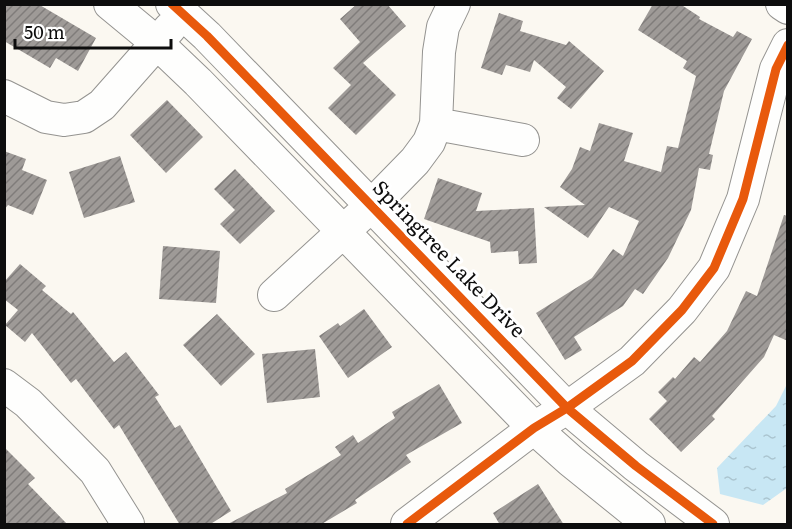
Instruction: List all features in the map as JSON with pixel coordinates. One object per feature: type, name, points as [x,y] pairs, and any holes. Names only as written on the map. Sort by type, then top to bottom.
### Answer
[{"type":"street","points":[[110,4],[156,42],[198,82],[534,428],[649,525]]},
{"type":"street","points":[[274,295],[372,205],[415,161],[429,142],[436,124],[439,52],[443,27],[454,4]]},
{"type":"street","points":[[782,4],[788,8]]},
{"type":"street","points":[[4,96],[46,117],[64,120],[84,117],[102,105],[156,42],[177,9]]},
{"type":"street","name":"Springtree Lake Drive","points":[[177,9],[207,36],[567,408],[636,466],[713,525]]},
{"type":"street","points":[[407,525],[534,428],[567,408],[632,361],[682,310],[714,268],[743,199],[776,69],[788,45]]},
{"type":"street","points":[[436,124],[523,140]]},
{"type":"street","points":[[4,385],[28,404],[95,471],[128,525]]},
{"type":"water","points":[[787,384],[787,488],[763,505],[720,494],[717,468],[776,406]]},
{"type":"building","points":[[4,4],[38,4],[96,38],[78,71],[56,58],[50,68],[4,41]]},
{"type":"building","points":[[357,4],[387,4],[406,26],[363,63],[396,95],[356,135],[328,108],[351,85],[333,68],[360,42],[340,19]]},
{"type":"building","points":[[653,4],[680,4],[700,17],[699,19],[733,37],[737,31],[752,39],[724,91],[709,154],[713,155],[710,170],[699,168],[691,210],[668,258],[643,294],[635,289],[623,306],[574,337],[582,350],[565,360],[536,313],[592,278],[613,249],[623,256],[639,221],[609,207],[588,238],[544,207],[585,205],[560,187],[572,169],[580,147],[590,151],[599,123],[633,133],[624,161],[661,172],[667,146],[678,148],[696,76],[683,68],[687,61],[638,30]]},
{"type":"building","points":[[499,13],[523,21],[520,31],[566,45],[569,41],[604,71],[571,109],[557,98],[566,87],[534,60],[530,72],[506,65],[502,75],[481,68]]},
{"type":"building","points":[[167,100],[203,137],[166,173],[130,135]]},
{"type":"building","points":[[4,151],[26,159],[22,170],[47,180],[33,215],[8,205],[4,210]]},
{"type":"building","points":[[120,156],[135,202],[84,218],[69,172]]},
{"type":"building","points":[[235,169],[275,211],[240,244],[220,224],[235,210],[214,189]]},
{"type":"building","points":[[438,178],[482,193],[476,211],[534,208],[537,263],[519,264],[518,251],[491,253],[490,242],[424,219]]},
{"type":"building","points":[[784,215],[788,216],[788,341],[774,335],[764,357],[712,416],[715,419],[681,452],[649,419],[667,401],[658,392],[673,377],[675,379],[694,357],[700,362],[727,331],[746,291],[757,296]]},
{"type":"building","points":[[163,246],[220,251],[216,303],[159,299]]},
{"type":"building","points":[[20,264],[46,286],[42,290],[71,314],[73,312],[114,362],[126,352],[159,395],[155,397],[175,428],[180,425],[231,511],[209,525],[180,525],[119,425],[114,429],[76,379],[71,383],[32,333],[25,342],[5,325],[18,310],[4,299],[4,282]]},
{"type":"building","points":[[364,309],[392,347],[348,378],[319,336],[338,323],[340,326]]},
{"type":"building","points":[[217,314],[255,354],[221,386],[183,345]]},
{"type":"building","points":[[315,349],[320,397],[267,403],[262,354]]},
{"type":"building","points":[[439,384],[462,423],[406,455],[411,462],[355,500],[357,503],[320,525],[226,525],[287,493],[285,489],[341,455],[335,447],[353,435],[358,443],[395,418],[392,412]]},
{"type":"building","points":[[4,447],[35,478],[28,484],[68,525],[4,525]]},
{"type":"building","points":[[538,484],[564,525],[500,525],[493,513]]},
{"type":"cycle path","points":[[172,4],[207,36],[567,408],[636,466],[713,524]]},
{"type":"cycle path","points":[[407,524],[534,428],[567,408],[632,361],[682,310],[714,268],[743,199],[776,69],[788,45]]}]
